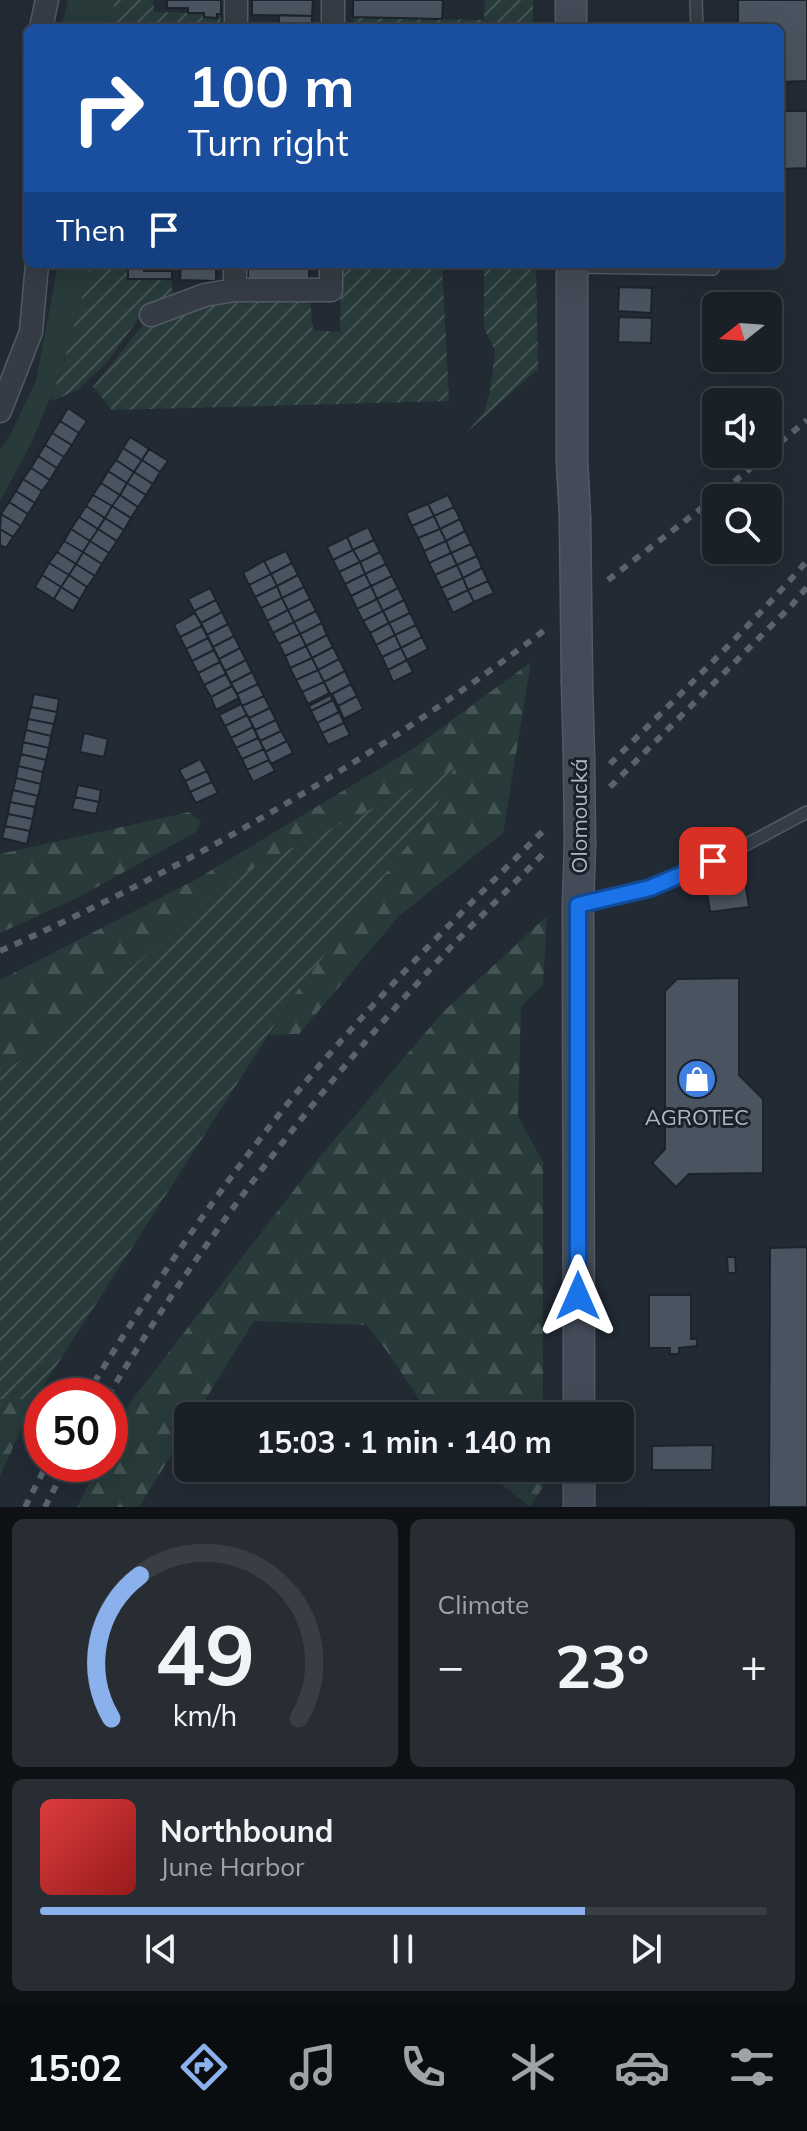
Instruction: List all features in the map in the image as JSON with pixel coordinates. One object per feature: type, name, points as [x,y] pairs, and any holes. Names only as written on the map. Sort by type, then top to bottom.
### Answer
[{"type":"main road","points":[[571,0],[571,24]]},
{"type":"main road","name":"Olomoucká","points":[[572,268],[572,461],[580,843],[579,1402]]},
{"type":"main road","points":[[579,1482],[579,1507]]},
{"type":"street","points":[[42,24],[47,0]]},
{"type":"street","points":[[236,0],[236,24]]},
{"type":"street","points":[[333,0],[333,24]]},
{"type":"street","points":[[0,411],[31,332],[37,268]]},
{"type":"street","points":[[235,268],[235,290]]},
{"type":"street","points":[[151,315],[205,295],[235,290],[331,290],[331,268]]},
{"type":"lane","points":[[696,0],[697,24]]},
{"type":"lane","points":[[678,268],[713,269]]},
{"type":"lane","points":[[578,905],[664,883],[735,851],[807,812]]},
{"type":"green space","points":[[68,0],[115,0],[110,24],[62,24]]},
{"type":"green space","points":[[115,0],[153,0],[154,12],[204,13],[204,17],[217,18],[217,14],[221,14],[220,24],[110,24]]},
{"type":"green space","points":[[485,0],[533,0],[533,24],[353,24],[353,17],[484,20]]},
{"type":"green space","points":[[57,268],[90,268],[62,369],[31,444],[0,501],[0,450],[36,381]]},
{"type":"green space","points":[[90,268],[128,268],[128,279],[172,279],[172,304],[143,312],[109,360],[79,389],[55,400],[50,399],[62,369]]},
{"type":"green space","points":[[341,268],[442,268],[449,401],[112,410],[93,387],[147,320],[205,299],[310,298],[313,330],[340,332]]},
{"type":"green space","points":[[484,268],[536,268],[538,369],[467,432],[485,410],[490,391],[495,351],[484,328]]},
{"type":"green space","points":[[531,662],[503,833],[399,916],[299,1034],[269,1035],[292,998],[32,1053],[0,1074],[0,980],[195,880],[414,748]]},
{"type":"green space","points":[[454,768],[435,809],[292,998],[48,1378],[24,1378],[24,1399],[0,1399],[0,1074],[32,1053],[240,874]]},
{"type":"green space","points":[[189,812],[201,821],[196,832],[77,898],[0,933],[0,854]]},
{"type":"green space","points":[[547,916],[543,985],[521,1006],[518,1116],[543,1162],[543,1402],[421,1402],[367,1325],[254,1321],[204,1402],[174,1402],[174,1451],[139,1507],[77,1507],[90,1482],[128,1482],[129,1404],[318,1159],[443,1012]]},
{"type":"green space","points":[[0,1399],[24,1399],[24,1423],[0,1476]]},
{"type":"green space","points":[[499,1482],[543,1482],[530,1507]]},
{"type":"building","points":[[167,0],[221,0],[221,14],[217,14],[217,18],[204,17],[204,13],[188,13],[188,8],[167,8]]},
{"type":"building","points":[[252,0],[313,0],[312,16],[252,15]]},
{"type":"building","points":[[353,0],[443,0],[442,19],[353,17]]},
{"type":"building","points":[[738,0],[807,0],[807,81],[784,82],[784,24],[738,24]]},
{"type":"building","points":[[279,15],[312,16],[312,24],[279,24]]},
{"type":"building","points":[[784,111],[807,111],[807,168],[784,169]]},
{"type":"building","points":[[128,268],[172,271],[172,279],[128,279]]},
{"type":"building","points":[[181,268],[216,268],[216,281],[180,280]]},
{"type":"building","points":[[248,268],[309,268],[309,282],[248,281]]},
{"type":"building","points":[[619,287],[652,288],[651,313],[618,311]]},
{"type":"building","points":[[619,317],[652,318],[651,343],[618,342]]},
{"type":"building","points":[[68,408],[87,421],[79,433],[60,421]]},
{"type":"building","points":[[60,421],[79,433],[72,445],[52,433]]},
{"type":"building","points":[[52,433],[72,445],[64,457],[45,445]]},
{"type":"building","points":[[130,437],[149,449],[142,460],[123,448]]},
{"type":"building","points":[[45,445],[64,457],[57,468],[38,456]]},
{"type":"building","points":[[123,448],[142,460],[134,472],[116,460]]},
{"type":"building","points":[[149,449],[168,461],[160,472],[142,460]]},
{"type":"building","points":[[38,456],[57,468],[50,480],[31,468]]},
{"type":"building","points":[[116,460],[134,472],[127,483],[108,471]]},
{"type":"building","points":[[142,460],[160,472],[153,484],[134,472]]},
{"type":"building","points":[[31,468],[50,480],[42,491],[23,479]]},
{"type":"building","points":[[108,471],[127,483],[120,495],[101,483]]},
{"type":"building","points":[[134,472],[153,484],[146,495],[127,483]]},
{"type":"building","points":[[23,479],[42,491],[35,503],[16,491]]},
{"type":"building","points":[[101,483],[120,495],[112,506],[93,495]]},
{"type":"building","points":[[127,483],[146,495],[138,507],[120,495]]},
{"type":"building","points":[[16,491],[35,503],[28,514],[9,502]]},
{"type":"building","points":[[93,495],[112,506],[105,518],[86,506]]},
{"type":"building","points":[[120,495],[138,507],[131,518],[112,506]]},
{"type":"building","points":[[448,495],[454,507],[434,516],[428,504]]},
{"type":"building","points":[[9,502],[28,514],[21,526],[1,514]]},
{"type":"building","points":[[428,504],[434,516],[412,526],[406,513]]},
{"type":"building","points":[[86,506],[105,518],[98,529],[79,517]]},
{"type":"building","points":[[112,506],[131,518],[124,530],[105,518]]},
{"type":"building","points":[[454,507],[460,519],[440,529],[434,516]]},
{"type":"building","points":[[1,514],[21,526],[13,537],[0,529]]},
{"type":"building","points":[[434,516],[440,529],[418,538],[412,526]]},
{"type":"building","points":[[79,517],[98,529],[90,541],[71,529]]},
{"type":"building","points":[[105,518],[124,530],[117,541],[98,529]]},
{"type":"building","points":[[460,519],[465,531],[446,541],[440,529]]},
{"type":"building","points":[[368,527],[374,540],[353,550],[347,537]]},
{"type":"building","points":[[0,529],[13,537],[6,548],[0,545]]},
{"type":"building","points":[[71,529],[90,541],[83,552],[64,541]]},
{"type":"building","points":[[98,529],[117,541],[109,553],[90,541]]},
{"type":"building","points":[[440,529],[446,541],[424,551],[418,538]]},
{"type":"building","points":[[465,531],[471,544],[451,553],[446,541]]},
{"type":"building","points":[[347,537],[353,550],[333,560],[327,547]]},
{"type":"building","points":[[374,540],[380,552],[360,562],[353,550]]},
{"type":"building","points":[[64,541],[83,552],[76,564],[57,552]]},
{"type":"building","points":[[90,541],[109,553],[102,564],[83,552]]},
{"type":"building","points":[[446,541],[451,553],[429,563],[424,551]]},
{"type":"building","points":[[471,544],[477,556],[457,565],[451,553]]},
{"type":"building","points":[[353,550],[360,562],[339,572],[333,560]]},
{"type":"building","points":[[286,551],[292,563],[271,574],[264,561]]},
{"type":"building","points":[[57,552],[76,564],[69,575],[49,563]]},
{"type":"building","points":[[83,552],[102,564],[95,576],[76,564]]},
{"type":"building","points":[[380,552],[386,564],[365,574],[360,562]]},
{"type":"building","points":[[451,553],[457,565],[435,575],[429,563]]},
{"type":"building","points":[[477,556],[482,568],[463,578],[457,565]]},
{"type":"building","points":[[264,561],[271,574],[249,585],[243,573]]},
{"type":"building","points":[[360,562],[365,574],[345,584],[339,572]]},
{"type":"building","points":[[49,563],[69,575],[61,587],[42,575]]},
{"type":"building","points":[[292,563],[298,575],[277,586],[271,574]]},
{"type":"building","points":[[76,564],[95,576],[87,587],[69,575]]},
{"type":"building","points":[[386,564],[392,576],[371,586],[365,574]]},
{"type":"building","points":[[457,565],[463,578],[441,588],[435,575]]},
{"type":"building","points":[[482,568],[488,581],[468,590],[463,578]]},
{"type":"building","points":[[271,574],[277,586],[255,597],[249,585]]},
{"type":"building","points":[[365,574],[371,586],[351,596],[345,584]]},
{"type":"building","points":[[42,575],[61,587],[54,599],[35,587]]},
{"type":"building","points":[[69,575],[87,587],[80,599],[61,587]]},
{"type":"building","points":[[298,575],[304,587],[282,598],[277,586]]},
{"type":"building","points":[[392,576],[398,588],[377,599],[371,586]]},
{"type":"building","points":[[463,578],[468,590],[447,600],[441,588]]},
{"type":"building","points":[[488,581],[494,593],[474,602],[468,590]]},
{"type":"building","points":[[277,586],[282,598],[261,608],[255,597]]},
{"type":"building","points":[[371,586],[377,599],[357,609],[351,596]]},
{"type":"building","points":[[61,587],[80,599],[73,611],[54,599]]},
{"type":"building","points":[[304,587],[310,599],[288,610],[282,598]]},
{"type":"building","points":[[210,588],[216,600],[194,611],[188,599]]},
{"type":"building","points":[[398,588],[404,600],[383,611],[377,599]]},
{"type":"building","points":[[468,590],[474,602],[453,613],[447,600]]},
{"type":"building","points":[[282,598],[288,610],[267,621],[261,608]]},
{"type":"building","points":[[310,599],[316,611],[294,622],[288,610]]},
{"type":"building","points":[[377,599],[383,611],[363,621],[357,609]]},
{"type":"building","points":[[216,600],[222,612],[201,623],[194,611]]},
{"type":"building","points":[[404,600],[410,613],[389,623],[383,611]]},
{"type":"building","points":[[288,610],[294,622],[273,633],[267,621]]},
{"type":"building","points":[[316,611],[322,623],[300,634],[294,622]]},
{"type":"building","points":[[383,611],[389,623],[370,633],[363,621]]},
{"type":"building","points":[[222,612],[228,624],[207,635],[201,623]]},
{"type":"building","points":[[195,613],[202,626],[180,637],[174,625]]},
{"type":"building","points":[[410,613],[416,625],[395,635],[389,623]]},
{"type":"building","points":[[294,622],[300,634],[279,644],[273,633]]},
{"type":"building","points":[[322,623],[327,635],[306,646],[300,634]]},
{"type":"building","points":[[389,623],[395,635],[376,645],[370,633]]},
{"type":"building","points":[[228,624],[234,636],[213,647],[207,635]]},
{"type":"building","points":[[416,625],[422,637],[401,648],[395,635]]},
{"type":"building","points":[[202,626],[208,638],[186,649],[180,637]]},
{"type":"building","points":[[300,634],[306,646],[285,656],[279,644]]},
{"type":"building","points":[[327,635],[333,647],[312,658],[306,646]]},
{"type":"building","points":[[395,635],[401,648],[382,657],[376,645]]},
{"type":"building","points":[[234,636],[240,648],[219,659],[213,647]]},
{"type":"building","points":[[422,637],[428,649],[407,660],[401,648]]},
{"type":"building","points":[[208,638],[214,650],[192,661],[186,649]]},
{"type":"building","points":[[306,646],[312,658],[290,668],[285,656]]},
{"type":"building","points":[[333,647],[339,659],[318,670],[312,658]]},
{"type":"building","points":[[240,648],[246,660],[225,671],[219,659]]},
{"type":"building","points":[[401,648],[407,660],[388,670],[382,657]]},
{"type":"building","points":[[214,650],[220,662],[198,673],[192,661]]},
{"type":"building","points":[[312,658],[318,670],[296,680],[290,668]]},
{"type":"building","points":[[339,659],[345,671],[324,682],[318,670]]},
{"type":"building","points":[[246,660],[252,672],[231,683],[225,671]]},
{"type":"building","points":[[407,660],[413,672],[393,682],[388,670]]},
{"type":"building","points":[[220,662],[226,674],[204,685],[198,673]]},
{"type":"building","points":[[318,670],[324,682],[302,692],[296,680]]},
{"type":"building","points":[[345,671],[351,684],[330,695],[324,682]]},
{"type":"building","points":[[252,672],[258,684],[237,694],[231,683]]},
{"type":"building","points":[[226,674],[232,686],[211,697],[204,685]]},
{"type":"building","points":[[324,682],[330,693],[308,704],[302,692]]},
{"type":"building","points":[[258,684],[264,696],[242,706],[237,694]]},
{"type":"building","points":[[351,684],[357,696],[338,706],[332,694]]},
{"type":"building","points":[[232,686],[239,698],[216,710],[211,697]]},
{"type":"building","points":[[34,694],[59,699],[57,712],[31,707]]},
{"type":"building","points":[[330,695],[333,700],[311,711],[309,706]]},
{"type":"building","points":[[264,696],[270,708],[249,718],[242,706]]},
{"type":"building","points":[[357,696],[363,709],[344,719],[338,706]]},
{"type":"building","points":[[333,700],[339,712],[317,723],[311,711]]},
{"type":"building","points":[[241,704],[247,715],[225,726],[219,715]]},
{"type":"building","points":[[31,707],[57,712],[54,724],[28,719]]},
{"type":"building","points":[[270,708],[276,720],[255,730],[249,718]]},
{"type":"building","points":[[339,712],[344,723],[322,733],[317,723]]},
{"type":"building","points":[[247,715],[253,727],[231,738],[225,726]]},
{"type":"building","points":[[28,719],[54,724],[51,736],[26,730]]},
{"type":"building","points":[[276,720],[281,731],[260,741],[255,730]]},
{"type":"building","points":[[344,723],[350,735],[328,745],[322,733]]},
{"type":"building","points":[[253,727],[258,738],[236,748],[231,738]]},
{"type":"building","points":[[26,730],[51,736],[49,748],[23,742]]},
{"type":"building","points":[[281,731],[287,741],[265,752],[260,741]]},
{"type":"building","points":[[84,733],[108,739],[104,757],[80,752]]},
{"type":"building","points":[[258,738],[264,749],[242,759],[236,748]]},
{"type":"building","points":[[287,741],[293,753],[271,764],[265,752]]},
{"type":"building","points":[[23,742],[49,748],[46,760],[21,754]]},
{"type":"building","points":[[264,749],[269,760],[247,770],[242,759]]},
{"type":"building","points":[[21,754],[46,760],[43,772],[18,766]]},
{"type":"building","points":[[200,759],[207,771],[185,781],[179,770]]},
{"type":"building","points":[[269,760],[275,771],[253,782],[247,770]]},
{"type":"building","points":[[18,766],[43,772],[41,784],[16,778]]},
{"type":"building","points":[[207,771],[212,782],[190,792],[185,781]]},
{"type":"building","points":[[16,778],[41,784],[38,796],[13,790]]},
{"type":"building","points":[[212,782],[218,793],[196,803],[190,792]]},
{"type":"building","points":[[78,785],[101,790],[99,802],[75,797]]},
{"type":"building","points":[[13,790],[38,796],[35,807],[10,802]]},
{"type":"building","points":[[75,797],[99,802],[96,814],[72,809]]},
{"type":"building","points":[[10,802],[35,807],[33,819],[8,814]]},
{"type":"building","points":[[8,814],[33,819],[30,831],[5,826]]},
{"type":"building","points":[[5,826],[30,831],[27,844],[2,838]]},
{"type":"building","points":[[745,881],[749,907],[710,912],[706,885]]},
{"type":"building","points":[[739,978],[739,1075],[763,1099],[763,1173],[689,1174],[676,1187],[652,1163],[665,1149],[665,991],[677,979]]},
{"type":"building","points":[[807,1247],[807,1507],[769,1507],[770,1248]]},
{"type":"building","points":[[727,1257],[735,1257],[736,1273],[728,1273]]},
{"type":"building","points":[[649,1295],[691,1295],[691,1339],[697,1339],[697,1346],[679,1348],[679,1354],[670,1354],[670,1348],[649,1348]]},
{"type":"building","points":[[713,1445],[712,1470],[652,1470],[652,1446]]},
{"type":"railway","points":[[782,441],[807,420]]},
{"type":"railway","points":[[608,580],[751,468]]},
{"type":"railway","points":[[610,764],[735,639],[807,561]]},
{"type":"railway","points":[[610,787],[807,587]]},
{"type":"railway","points":[[0,951],[143,882],[282,806],[417,721],[546,629]]},
{"type":"railway","points":[[97,1378],[208,1208],[311,1075],[396,980],[546,828]]},
{"type":"railway","points":[[119,1378],[181,1282],[301,1119],[388,1015],[545,852]]},
{"type":"railway","points":[[25,1507],[38,1482]]},
{"type":"railway","points":[[45,1507],[58,1482]]},
{"type":"place","name":"AGROTEC","points":[[697,1079]]},
{"type":"route","points":[[578,1296],[578,905],[650,888],[713,861]]}]
